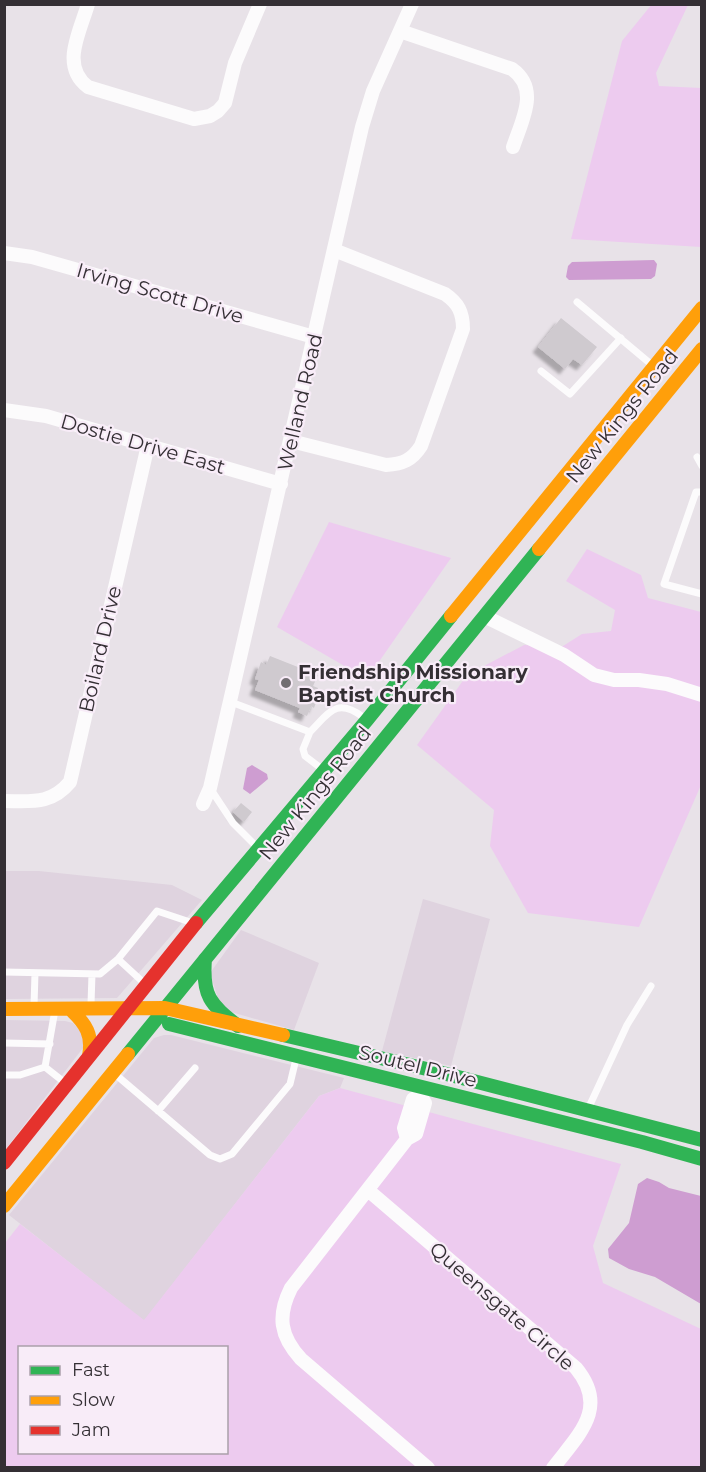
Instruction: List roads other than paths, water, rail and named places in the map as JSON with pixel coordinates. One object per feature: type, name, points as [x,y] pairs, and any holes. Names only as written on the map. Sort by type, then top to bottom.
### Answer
[{"type":"main road","name":"New Kings Road","points":[[4,1163],[195,924],[367,720],[702,308]]},
{"type":"main road","name":"New Kings Road","points":[[4,1206],[702,349]]},
{"type":"main road","points":[[205,959],[204,992],[211,1005],[238,1026]]},
{"type":"main road","name":"Soutel Drive","points":[[4,1009],[165,1008],[431,1070],[702,1140]]},
{"type":"main road","name":"Soutel Drive","points":[[126,1009],[155,1020],[422,1091],[583,1128],[702,1159]]},
{"type":"main road","points":[[71,1010],[84,1021],[90,1033],[92,1043],[89,1056]]},
{"type":"street","points":[[88,4],[73,56],[75,72],[80,81],[88,87],[194,119],[210,116],[219,111],[225,103],[235,63],[260,4]]},
{"type":"street","name":"Welland Road","points":[[203,804],[210,788],[231,702],[362,127],[374,91],[412,4]]},
{"type":"street","points":[[400,30],[512,69],[519,74],[528,92],[528,103],[513,147]]},
{"type":"street","points":[[291,441],[387,465],[399,464],[408,460],[421,446],[463,329],[461,310],[454,300],[445,294],[334,250]]},
{"type":"street","name":"Irving Scott Drive","points":[[4,253],[32,257],[314,337]]},
{"type":"street","points":[[654,366],[674,382]]},
{"type":"street","name":"Dostie Drive East","points":[[4,410],[46,416],[281,484]]},
{"type":"street","name":"Boilard Drive","points":[[4,801],[48,799],[61,792],[69,782],[148,446]]},
{"type":"street","points":[[484,616],[564,655],[594,675],[614,680],[639,680],[667,684],[702,695]]},
{"type":"street","points":[[367,720],[388,734]]},
{"type":"street","points":[[428,1467],[301,1359],[291,1348],[281,1316],[284,1302],[291,1288],[407,1140],[416,1134],[425,1103],[422,1091],[431,1070]]},
{"type":"street","name":"Queensgate Circle","points":[[369,1191],[576,1368],[585,1379],[591,1407],[587,1423],[553,1467]]},
{"type":"lane","points":[[577,302],[654,366]]},
{"type":"lane","points":[[541,371],[570,394],[621,338]]},
{"type":"lane","points":[[698,458],[702,466]]},
{"type":"lane","points":[[702,492],[696,492],[664,584],[702,594]]},
{"type":"lane","points":[[231,702],[310,732]]},
{"type":"lane","points":[[324,770],[306,756],[303,749],[310,732],[333,709],[343,706],[352,709],[367,720]]},
{"type":"lane","points":[[210,788],[233,823],[259,849]]},
{"type":"lane","points":[[4,972],[100,974],[118,959],[157,911],[195,924]]},
{"type":"lane","points":[[118,959],[146,985]]},
{"type":"lane","points":[[34,1010],[35,973]]},
{"type":"lane","points":[[91,1010],[92,974]]},
{"type":"lane","points":[[583,1128],[588,1109],[627,1025],[651,986]]},
{"type":"lane","points":[[45,1066],[55,1010]]},
{"type":"lane","points":[[4,1043],[50,1044]]},
{"type":"lane","points":[[113,1072],[210,1155],[220,1159],[232,1154],[290,1084],[296,1057]]},
{"type":"lane","points":[[4,1075],[20,1075],[45,1066]]},
{"type":"lane","points":[[45,1066],[66,1084]]},
{"type":"lane","points":[[158,1111],[195,1068]]},
{"type":"place","name":"Friendship Missionary Baptist Church","points":[[286,683]]}]
